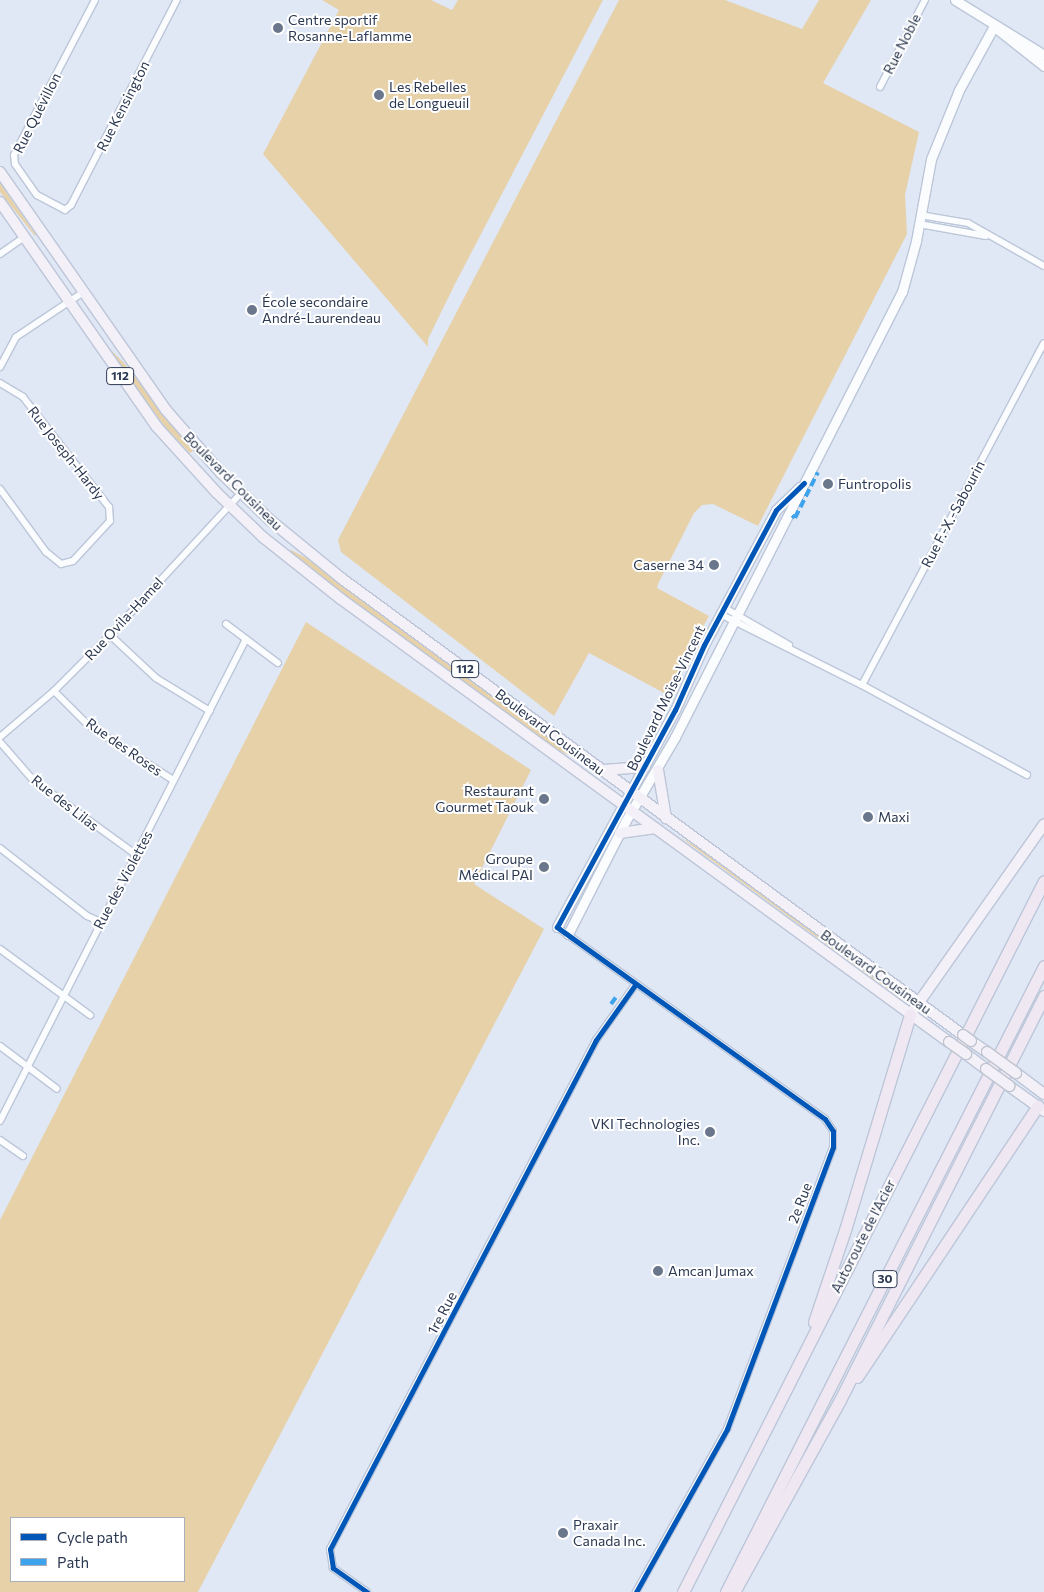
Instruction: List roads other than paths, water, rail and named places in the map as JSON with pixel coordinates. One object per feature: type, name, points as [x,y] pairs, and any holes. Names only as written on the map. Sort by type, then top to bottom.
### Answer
[{"type":"highway","name":"Autoroute de l'Acier","points":[[683,1592],[1044,881]]},
{"type":"highway","name":"30","points":[[726,1592],[1044,966]]},
{"type":"highway","points":[[734,1592],[840,1400],[1044,996]]},
{"type":"highway","points":[[800,1362],[845,1230],[910,1015]]},
{"type":"highway","points":[[840,1400],[1041,1109]]},
{"type":"main road","name":"Boulevard Cousineau","points":[[0,172],[82,293],[166,410],[241,493],[323,564],[603,770],[630,792],[1044,1095]]},
{"type":"main road","name":"Boulevard Cousineau","points":[[0,202],[157,426],[229,506],[316,580],[1041,1109]]},
{"type":"main road","points":[[603,770],[645,767]]},
{"type":"main road","points":[[658,770],[666,818]]},
{"type":"main road","points":[[910,1015],[917,1001],[1044,824]]},
{"type":"main road","points":[[620,833],[654,828]]},
{"type":"main road","points":[[1041,1109],[1044,1095]]},
{"type":"street","name":"Rue Quévillon","points":[[66,210],[37,195],[16,164],[14,155],[95,0]]},
{"type":"street","name":"Rue Kensington","points":[[66,210],[177,0]]},
{"type":"street","name":"Rue Noble","points":[[880,88],[925,0]]},
{"type":"street","points":[[954,0],[1044,55]]},
{"type":"street","points":[[994,26],[1005,38],[1044,66]]},
{"type":"street","name":"Boulevard Moïse-Vincent","points":[[568,934],[632,811],[658,770],[902,292],[919,220],[926,176],[936,144],[959,90],[994,26]]},
{"type":"street","points":[[919,220],[968,223],[1044,266]]},
{"type":"street","points":[[0,254],[24,238]]},
{"type":"street","points":[[0,367],[16,337],[82,293]]},
{"type":"street","name":"Rue F.-X.-Sabourin","points":[[862,685],[1044,343]]},
{"type":"street","name":"Rue Joseph-Hardy","points":[[0,383],[23,397],[109,507],[110,521],[73,561],[61,564],[46,552],[0,489]]},
{"type":"street","name":"Boulevard Moïse-Vincent","points":[[558,927],[622,804],[645,767],[776,510],[804,483]]},
{"type":"street","name":"Rue Ovila-Hamel","points":[[0,737],[54,691],[110,635],[241,493]]},
{"type":"street","points":[[723,611],[1027,775]]},
{"type":"street","points":[[226,624],[278,663]]},
{"type":"street","points":[[110,635],[156,678],[210,711]]},
{"type":"street","name":"Rue des Violettes","points":[[0,1121],[29,1067],[64,993],[138,856],[173,780],[246,639]]},
{"type":"street","name":"Rue des Roses","points":[[54,691],[88,725],[173,780]]},
{"type":"street","name":"Rue des Lilas","points":[[0,742],[33,780],[138,856]]},
{"type":"street","points":[[0,848],[87,916],[101,922]]},
{"type":"street","name":"2e Rue","points":[[558,927],[635,985],[825,1119],[833,1131],[833,1148],[726,1429],[636,1592]]},
{"type":"street","points":[[0,949],[64,993],[90,1015]]},
{"type":"street","name":"1re Rue","points":[[367,1592],[333,1568],[330,1549],[596,1040],[635,985]]},
{"type":"street","points":[[0,1046],[57,1089]]},
{"type":"street","points":[[0,1140],[23,1156]]},
{"type":"place","name":"Centre sportif Rosanne-Laflamme","points":[[278,28]]},
{"type":"place","name":"Les Rebelles de Longueuil","points":[[379,95]]},
{"type":"place","name":"École secondaire André-Laurendeau","points":[[252,310]]},
{"type":"place","name":"Funtropolis","points":[[828,484]]},
{"type":"place","name":"Caserne 34","points":[[714,565]]},
{"type":"place","name":"Restaurant Gourmet Taouk","points":[[544,799]]},
{"type":"place","name":"Maxi","points":[[868,817]]},
{"type":"place","name":"Groupe Médical PAI","points":[[544,867]]},
{"type":"place","name":"VKI Technologies Inc.","points":[[710,1132]]},
{"type":"place","name":"Amcan Jumax","points":[[658,1271]]},
{"type":"place","name":"Praxair Canada Inc.","points":[[563,1533]]}]
